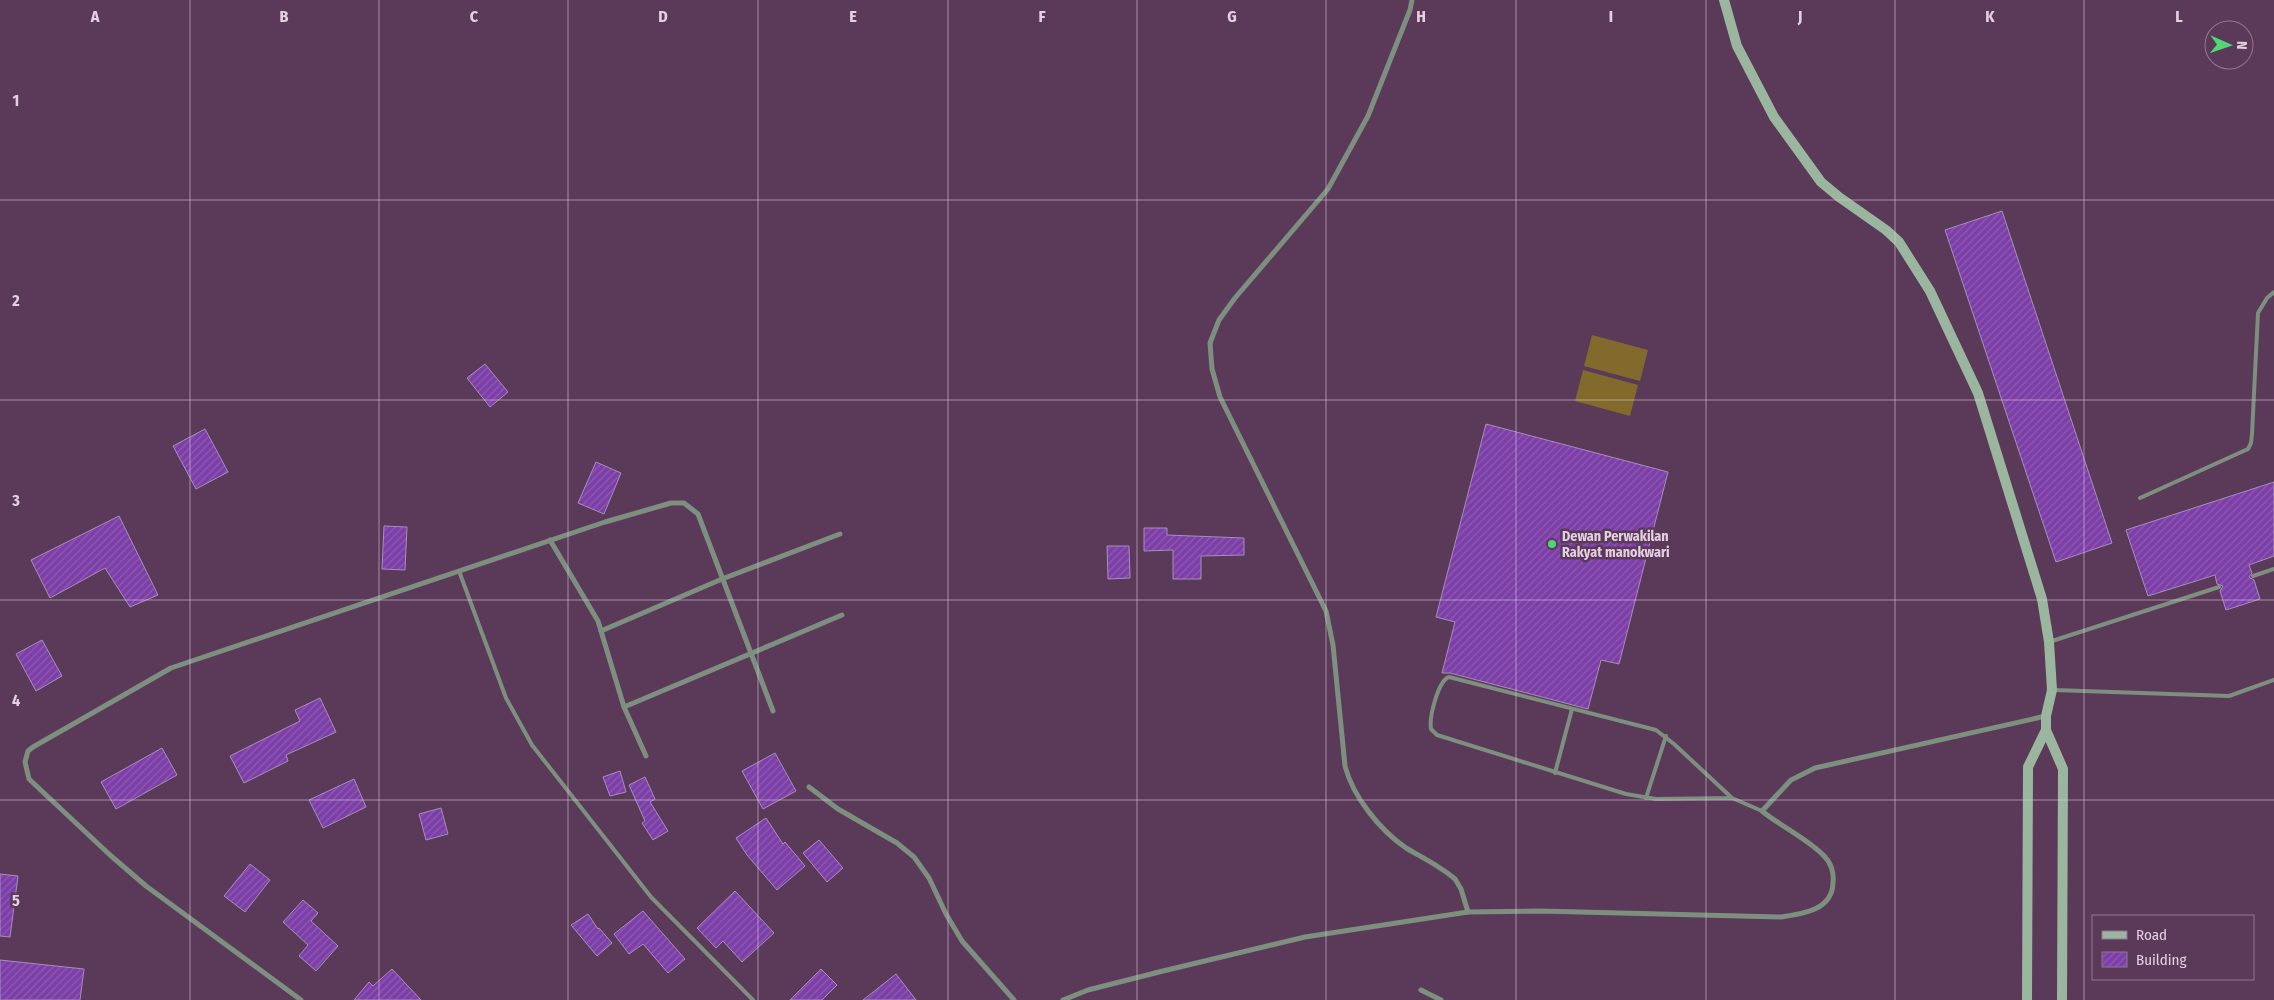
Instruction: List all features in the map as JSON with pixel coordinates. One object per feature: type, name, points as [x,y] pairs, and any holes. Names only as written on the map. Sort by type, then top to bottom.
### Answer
[{"type":"street","points":[[1412,0],[1410,10],[1368,116],[1328,189],[1234,298],[1219,320],[1210,344],[1212,370],[1220,397],[1326,611],[1333,645],[1345,766],[1350,783],[1360,800],[1393,837],[1455,879],[1461,889],[1468,912]]},
{"type":"street","points":[[1724,0],[1737,46],[1774,117],[1821,182],[1886,230],[1899,242],[1930,291],[1978,393],[2042,599],[2049,642],[2052,690],[2046,716],[2046,730],[2063,769],[2062,1000]]},
{"type":"street","points":[[302,1000],[146,886],[110,856],[29,779],[26,768],[27,754],[33,747],[171,668],[550,540],[671,503],[684,504],[698,514],[772,711]]},
{"type":"street","points":[[601,631],[722,579],[840,534]]},
{"type":"street","points":[[550,540],[598,622],[624,707],[646,756]]},
{"type":"street","points":[[624,707],[842,615]]},
{"type":"street","points":[[1063,1000],[1088,990],[1305,937],[1468,912],[1540,911],[1781,917],[1806,913],[1818,908],[1829,897],[1833,889],[1833,872],[1830,865],[1825,857],[1810,845],[1779,825],[1762,811],[1791,780],[1815,768],[2046,716]]},
{"type":"street","points":[[2027,1000],[2028,767],[2046,730]]},
{"type":"street","points":[[809,787],[838,809],[897,843],[914,857],[929,878],[946,914],[962,941],[1014,1000]]},
{"type":"street","points":[[1421,990],[1441,1000]]},
{"type":"lane","points":[[2140,498],[2248,449],[2252,434],[2258,313],[2267,298],[2274,292]]},
{"type":"lane","points":[[2253,576],[2274,569]]},
{"type":"lane","points":[[459,571],[506,698],[532,745],[651,897],[753,1000]]},
{"type":"lane","points":[[2049,642],[2218,587]]},
{"type":"lane","points":[[1732,798],[1646,798],[1626,794],[1438,735],[1431,729],[1432,713],[1442,683],[1449,677],[1572,709],[1643,725],[1666,736],[1732,798],[1762,811]]},
{"type":"lane","points":[[2052,690],[2229,696],[2274,680]]},
{"type":"lane","points":[[1555,773],[1572,709]]},
{"type":"lane","points":[[1646,798],[1666,736]]},
{"type":"shaded area","points":[[1592,335],[1648,350],[1640,381],[1584,366]]},
{"type":"shaded area","points":[[1583,370],[1638,385],[1630,416],[1575,401]]},
{"type":"building","points":[[2002,211],[2112,543],[2056,562],[1945,230]]},
{"type":"building","points":[[485,364],[508,392],[490,407],[467,378]]},
{"type":"building","name":"Dewan Perwakilan Rakyat manokwari","points":[[1486,424],[1668,472],[1619,664],[1601,660],[1588,709],[1450,673],[1442,673],[1455,622],[1436,617]]},
{"type":"building","points":[[205,429],[228,472],[196,489],[173,446]]},
{"type":"building","points":[[596,462],[621,473],[604,514],[578,503]]},
{"type":"building","points":[[2274,482],[2274,556],[2249,565],[2252,573],[2249,577],[2254,580],[2260,599],[2226,610],[2220,591],[2223,586],[2217,584],[2215,575],[2148,596],[2126,530]]},
{"type":"building","points":[[119,516],[158,595],[130,607],[105,568],[50,598],[31,560]]},
{"type":"building","points":[[384,526],[407,527],[405,570],[382,569]]},
{"type":"building","points":[[1144,528],[1167,528],[1167,535],[1244,538],[1244,555],[1201,556],[1201,579],[1173,579],[1173,550],[1144,551]]},
{"type":"building","points":[[1107,546],[1129,546],[1130,578],[1108,579]]},
{"type":"building","points":[[42,640],[62,676],[36,691],[16,654]]},
{"type":"building","points":[[320,698],[336,732],[286,755],[288,761],[244,783],[230,756],[300,721],[295,710]]},
{"type":"building","points":[[162,748],[177,775],[116,809],[101,782]]},
{"type":"building","points":[[775,753],[796,791],[763,809],[742,771]]},
{"type":"building","points":[[620,771],[626,792],[610,796],[603,777]]},
{"type":"building","points":[[645,777],[655,799],[650,802],[668,831],[653,840],[642,823],[645,821],[629,785]]},
{"type":"building","points":[[354,779],[366,807],[323,828],[309,800]]},
{"type":"building","points":[[441,808],[448,834],[426,840],[419,814]]},
{"type":"building","points":[[766,818],[783,844],[785,842],[805,866],[777,890],[747,855],[736,838]]},
{"type":"building","points":[[819,840],[843,868],[827,882],[803,853]]},
{"type":"building","points":[[250,864],[270,880],[245,912],[224,896]]},
{"type":"building","points":[[0,874],[18,876],[10,937],[0,936]]},
{"type":"building","points":[[735,891],[774,933],[742,962],[723,941],[716,948],[697,928]]},
{"type":"building","points":[[303,900],[318,913],[311,921],[338,946],[316,971],[299,956],[308,945],[283,922]]},
{"type":"building","points":[[643,911],[685,959],[668,973],[643,944],[629,954],[614,934]]},
{"type":"building","points":[[588,914],[598,929],[612,943],[597,956],[571,925]]},
{"type":"building","points":[[0,960],[84,969],[80,1000],[0,1000]]},
{"type":"building","points":[[392,969],[421,1000],[354,1000],[369,982],[373,986]]},
{"type":"building","points":[[821,969],[837,985],[822,1000],[790,1000]]},
{"type":"building","points":[[896,974],[916,1000],[863,1000]]},
{"type":"place","name":"Dewan Perwakilan Rakyat manokwari","points":[[1552,544]]}]
